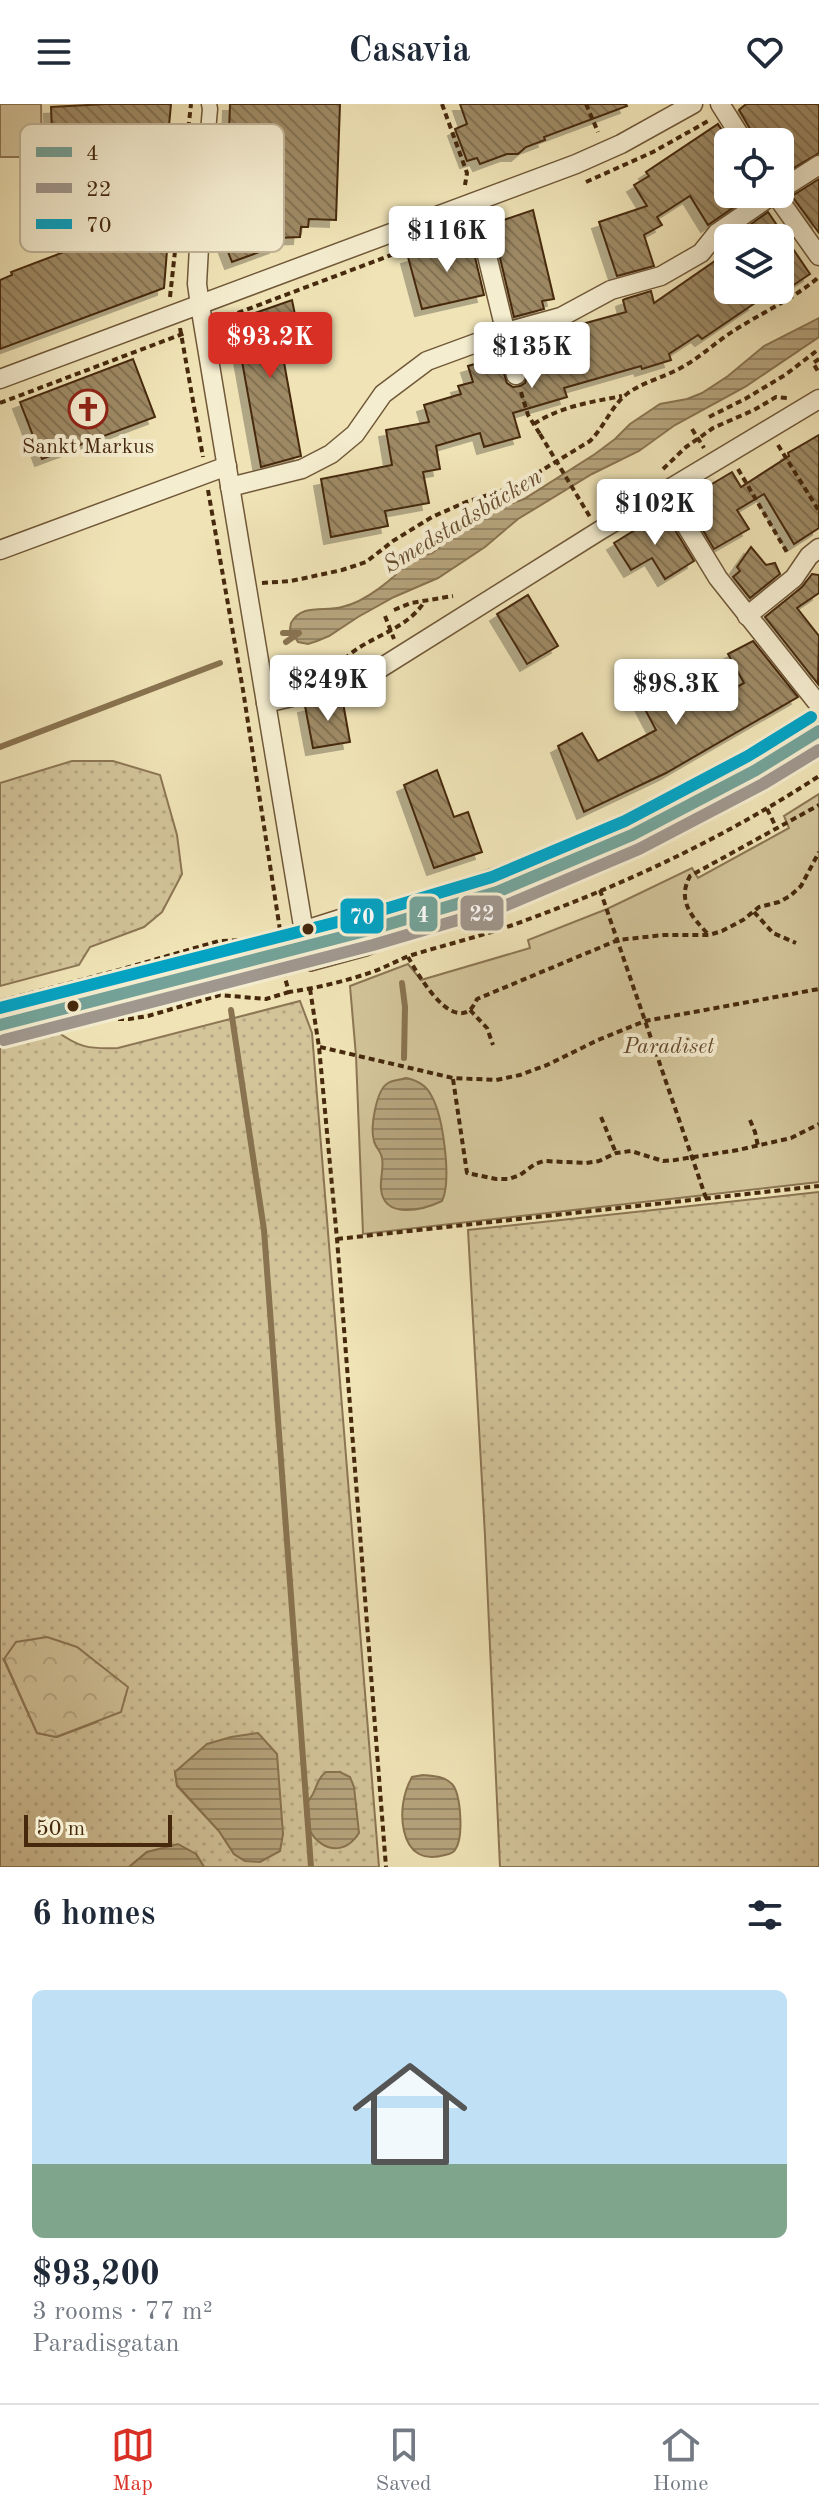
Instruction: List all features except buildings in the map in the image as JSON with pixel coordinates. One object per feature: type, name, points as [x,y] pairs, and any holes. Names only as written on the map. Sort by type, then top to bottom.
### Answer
[{"type":"street","points":[[209,104],[209,124]]},
{"type":"street","points":[[0,379],[200,305],[468,194],[610,149],[693,104]]},
{"type":"street","points":[[720,104],[735,128]]},
{"type":"street","points":[[794,181],[819,165]]},
{"type":"street","points":[[468,194],[481,231],[516,375]]},
{"type":"street","points":[[230,487],[302,469],[331,454],[355,434],[383,394],[427,361],[506,332],[561,317],[611,290],[661,276],[701,253],[717,233],[754,208]]},
{"type":"street","points":[[785,208],[819,256]]},
{"type":"street","points":[[199,252],[197,284],[200,305],[303,926]]},
{"type":"street","points":[[266,703],[360,681],[660,484],[729,453],[819,399]]},
{"type":"street","points":[[0,550],[227,466]]},
{"type":"street","points":[[660,484],[718,578],[819,705]]},
{"type":"street","points":[[747,616],[794,578],[809,556],[819,548]]},
{"type":"street","points":[[0,1025],[472,900],[568,864],[692,805],[819,731]]},
{"type":"lane","points":[[819,712],[670,800],[561,849],[427,897],[370,911],[344,913],[303,926],[311,966],[503,905],[572,878],[700,820],[819,750]]},
{"type":"path","points":[[189,124],[191,104]]},
{"type":"path","points":[[442,104],[467,173],[468,194]]},
{"type":"path","points":[[586,104],[598,132]]},
{"type":"path","points":[[588,137],[610,126]]},
{"type":"path","points":[[468,194],[480,179]]},
{"type":"path","points":[[169,295],[174,252]]},
{"type":"path","points":[[246,584],[291,581],[366,562],[432,517],[516,486],[576,451],[598,433],[611,410],[625,395],[641,384],[684,367],[718,341],[803,291],[819,277]]},
{"type":"path","points":[[709,417],[785,375],[819,349]]},
{"type":"path","points":[[819,359],[813,363],[819,373]]},
{"type":"path","points":[[516,375],[528,415],[590,517]]},
{"type":"path","points":[[534,424],[573,406],[625,395]]},
{"type":"path","points":[[660,484],[698,438],[776,397],[787,397],[792,402]]},
{"type":"path","points":[[692,429],[707,454]]},
{"type":"path","points":[[768,429],[817,502],[819,511]]},
{"type":"path","points":[[729,453],[798,572]]},
{"type":"path","points":[[394,610],[411,603],[453,596]]},
{"type":"path","points":[[338,667],[356,650],[412,618],[425,601]]},
{"type":"path","points":[[385,616],[395,641]]},
{"type":"path","points":[[0,1001],[219,941],[246,940],[280,930],[231,626]]},
{"type":"path","points":[[709,935],[685,903],[685,885],[690,876],[819,805]]},
{"type":"path","points":[[767,809],[777,829]]},
{"type":"path","points":[[408,957],[424,984],[447,1008],[456,1012],[470,1010],[477,999],[618,940],[664,935],[709,935],[743,920],[759,907],[779,902],[795,892],[819,852]]},
{"type":"path","points":[[600,890],[706,1198]]},
{"type":"path","points":[[753,911],[773,933],[796,943]]},
{"type":"path","points":[[284,974],[289,992]]},
{"type":"path","points":[[108,1019],[148,1016],[220,995],[266,999],[310,989],[319,1047],[337,1239],[386,1867]]},
{"type":"path","points":[[319,1047],[453,1078],[496,1080],[520,1075],[645,1021],[819,989]]},
{"type":"path","points":[[470,1010],[487,1028],[493,1045]]},
{"type":"path","points":[[453,1078],[467,1173],[496,1179],[520,1175],[544,1161],[586,1163],[631,1151],[663,1161],[758,1146],[791,1138],[819,1124]]},
{"type":"path","points":[[601,1117],[616,1153]]},
{"type":"path","points":[[750,1120],[758,1146]]},
{"type":"path","points":[[337,1239],[819,1186]]},
{"type":"green space","points":[[0,104],[41,104],[41,124],[20,124],[20,157],[0,157]]},
{"type":"green space","points":[[72,761],[113,761],[160,775],[177,835],[182,874],[162,912],[144,927],[90,947],[79,965],[0,986],[0,783]]},
{"type":"green space","name":"Paradiset","points":[[819,794],[819,1182],[363,1234],[350,986],[408,964],[421,980],[530,948],[528,940],[607,909],[692,868],[698,878],[789,828],[784,816]]},
{"type":"green space","points":[[300,1001],[312,1033],[379,1867],[204,1867],[196,1854],[147,1852],[129,1867],[0,1867],[0,1045],[55,1030],[85,1046],[118,1048]],"holes":[[[4,1660],[97,1722],[57,1737],[37,1733]],[[175,1772],[245,1861],[234,1854],[219,1831],[177,1786]]]},
{"type":"green space","points":[[819,1192],[819,1867],[500,1867],[468,1230]]},
{"type":"green space","points":[[47,1637],[77,1647],[128,1687],[121,1712],[56,1737],[37,1733],[4,1659],[16,1642]]},
{"type":"shaded area","points":[[819,318],[819,337],[745,387],[518,519],[485,547],[438,578],[394,597],[317,641],[308,644],[298,642],[290,629],[296,617],[307,610],[342,607],[370,595],[408,560],[432,553],[473,520],[490,511],[524,499],[595,454],[630,424],[660,404],[702,393],[764,346]]},
{"type":"shaded area","points":[[406,1078],[424,1086],[435,1104],[445,1148],[446,1178],[442,1201],[406,1210],[389,1205],[384,1199],[381,1189],[382,1158],[375,1143],[373,1127],[377,1101],[384,1087]]},
{"type":"shaded area","points":[[258,1733],[277,1754],[283,1834],[280,1851],[260,1862],[245,1861],[234,1854],[219,1831],[177,1785],[175,1772],[207,1744]]},
{"type":"shaded area","points":[[326,1772],[340,1772],[350,1777],[354,1787],[359,1833],[341,1848],[331,1848],[314,1837],[306,1817],[308,1802],[319,1779]]},
{"type":"shaded area","points":[[423,1775],[446,1779],[455,1789],[460,1826],[458,1844],[450,1854],[430,1857],[418,1854],[406,1839],[402,1817],[404,1796],[412,1777]]},
{"type":"shaded area","points":[[178,1844],[196,1854],[204,1867],[129,1867],[147,1852]]},
{"type":"waterway","points":[[283,633],[297,633]]},
{"type":"waterway","name":"Smedstadsbäcken","points":[[286,642],[299,633]]},
{"type":"waterway","points":[[0,747],[220,663]]},
{"type":"waterway","points":[[402,983],[404,1058]]},
{"type":"waterway","points":[[231,1010],[264,1230],[311,1867]]},
{"type":"transit line","name":"70","points":[[0,1008],[365,915],[492,877],[625,821],[748,756],[811,717]]},
{"type":"transit line","name":"4","points":[[0,1025],[369,930],[497,892],[632,835],[756,770],[819,731]]},
{"type":"transit line","name":"22","points":[[4,1040],[373,945],[502,907],[639,849],[763,784],[819,750]]},
{"type":"place","name":"Sankt Markus","points":[[88,409]]}]
